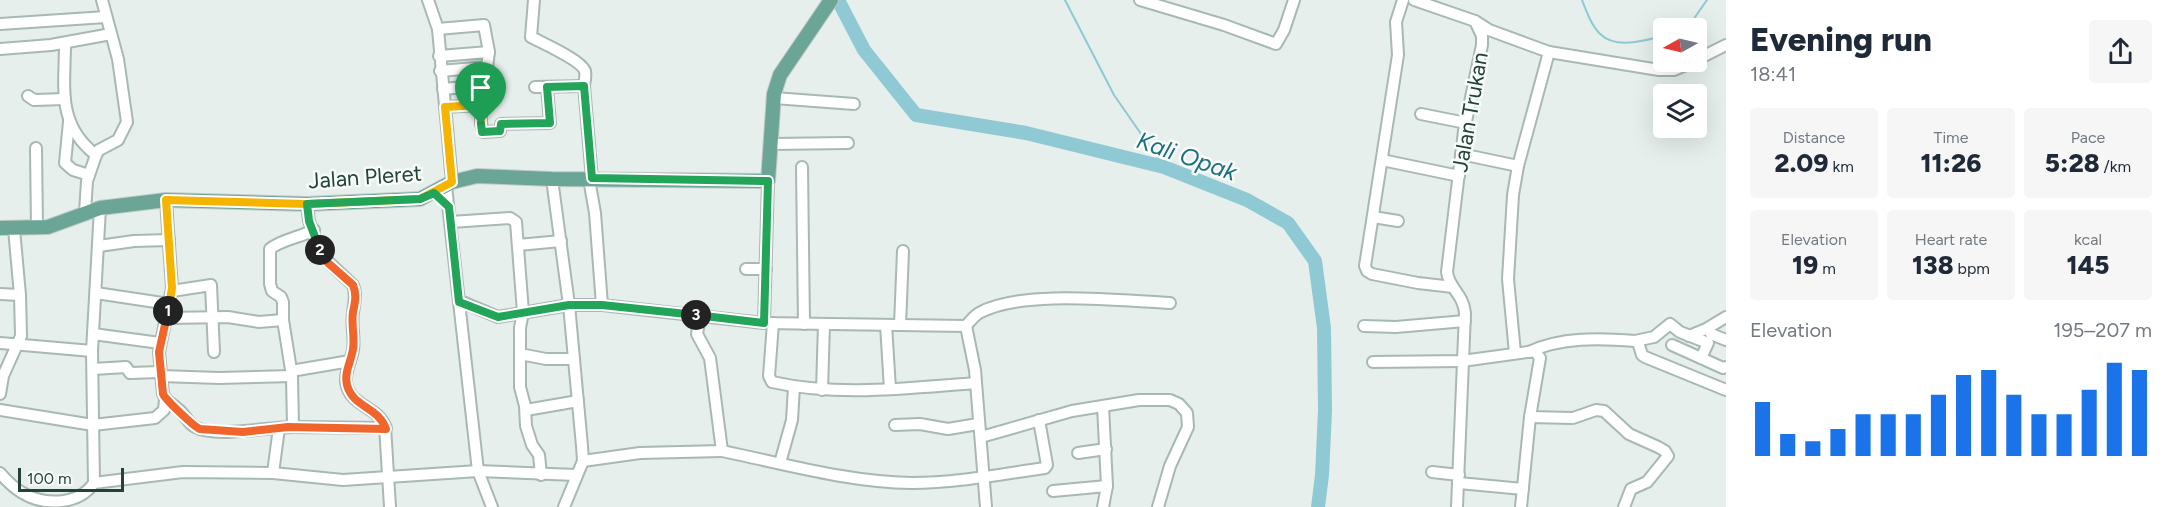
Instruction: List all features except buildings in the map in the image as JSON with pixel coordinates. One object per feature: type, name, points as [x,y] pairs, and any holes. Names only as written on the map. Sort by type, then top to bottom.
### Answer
[{"type":"main road","points":[[768,181],[774,98],[780,75],[831,0]]},
{"type":"main road","name":"Jalan Pleret","points":[[7,229],[48,227],[100,208],[166,200],[307,204],[420,199],[449,184],[477,176],[768,181]]},
{"type":"street","points":[[85,213],[84,200],[88,175],[96,154],[118,140],[127,122],[121,74],[102,0]]},
{"type":"street","points":[[428,0],[438,29],[445,107],[449,207],[478,471],[492,507]]},
{"type":"street","points":[[534,0],[531,37],[584,68],[586,74],[584,86],[602,305]]},
{"type":"street","points":[[1140,0],[1224,25],[1276,44],[1284,30],[1294,0]]},
{"type":"street","points":[[1403,0],[1396,22],[1398,55],[1365,266],[1372,274],[1419,284],[1453,287],[1460,294],[1464,303],[1457,507]]},
{"type":"street","name":"Jalan Trukan","points":[[1414,0],[1475,21],[1482,36],[1461,154],[1447,268],[1447,276],[1453,287]]},
{"type":"street","points":[[0,24],[106,16]]},
{"type":"street","points":[[1475,21],[1489,30],[1549,52],[1653,69]]},
{"type":"street","points":[[438,29],[484,25],[489,52],[486,67],[441,71]]},
{"type":"street","points":[[0,49],[65,43],[111,34]]},
{"type":"street","points":[[65,43],[65,99],[69,122],[65,163],[73,170],[88,175]]},
{"type":"street","points":[[1707,55],[1726,45]]},
{"type":"street","points":[[439,57],[489,52]]},
{"type":"street","points":[[1515,353],[1508,279],[1513,195],[1518,166],[1549,52]]},
{"type":"street","points":[[443,89],[485,84]]},
{"type":"street","points":[[535,87],[584,86]]},
{"type":"street","points":[[445,107],[481,105],[482,132],[500,131],[501,124],[550,123],[547,87]]},
{"type":"street","points":[[28,96],[34,100],[65,99]]},
{"type":"street","points":[[774,98],[854,104]]},
{"type":"street","points":[[1421,114],[1466,123]]},
{"type":"street","points":[[69,122],[81,141],[96,154]]},
{"type":"street","points":[[772,144],[848,142]]},
{"type":"street","points":[[36,148],[37,228]]},
{"type":"street","points":[[1461,154],[1518,166]]},
{"type":"street","points":[[1382,160],[1459,176]]},
{"type":"street","points":[[802,167],[804,324]]},
{"type":"street","points":[[552,179],[569,305],[583,461],[564,507]]},
{"type":"street","points":[[768,181],[766,269],[772,382],[822,390],[890,389],[976,383]]},
{"type":"street","points":[[434,193],[449,207]]},
{"type":"street","points":[[0,410],[93,425],[155,418],[164,410],[165,400],[160,374],[160,342],[172,291],[166,200]]},
{"type":"street","points":[[307,204],[309,221],[321,255],[353,285],[355,290],[353,349],[346,383],[355,400],[379,415],[386,429],[390,507]]},
{"type":"street","points":[[0,473],[20,492],[30,497],[51,501],[73,500],[86,492],[95,478],[92,351],[100,208]]},
{"type":"street","points":[[1373,217],[1398,221]]},
{"type":"street","points":[[451,222],[513,218],[516,222],[523,312],[520,387],[526,410],[526,426],[532,445],[539,455],[541,475]]},
{"type":"street","points":[[0,394],[8,364],[19,344],[21,333],[20,295],[7,229]]},
{"type":"street","points":[[293,427],[291,373],[282,299],[272,291],[270,284],[270,249],[276,244],[302,237],[314,230]]},
{"type":"street","points":[[99,246],[134,241],[169,240]]},
{"type":"street","points":[[518,245],[561,241]]},
{"type":"street","points":[[900,325],[903,251]]},
{"type":"street","points":[[746,269],[766,269]]},
{"type":"street","points":[[172,291],[211,285],[214,352]]},
{"type":"street","points":[[96,293],[169,304]]},
{"type":"street","points":[[0,294],[20,295]]},
{"type":"street","points":[[459,302],[498,317],[569,305],[602,305],[769,323],[966,326],[980,312],[1002,305],[1036,299],[1067,298],[1170,303]]},
{"type":"street","points":[[700,316],[697,334],[710,358],[722,451]]},
{"type":"street","points":[[166,318],[228,317],[259,322],[283,320]]},
{"type":"street","points":[[1701,358],[1711,334],[1726,317]]},
{"type":"street","points":[[1364,326],[1396,327],[1465,321]]},
{"type":"street","points":[[822,390],[824,324]]},
{"type":"street","points":[[1528,352],[1544,345],[1574,340],[1635,340],[1654,337],[1670,324],[1684,334],[1711,334],[1726,340]]},
{"type":"street","points":[[886,325],[890,389]]},
{"type":"street","points":[[966,326],[976,383],[986,507]]},
{"type":"street","points":[[93,334],[160,342]]},
{"type":"street","points":[[1672,345],[1684,334],[1711,334]]},
{"type":"street","points":[[1654,337],[1723,368],[1726,367]]},
{"type":"street","points":[[1635,340],[1645,357],[1726,390]]},
{"type":"street","points":[[0,343],[92,351]]},
{"type":"street","points":[[1372,362],[1462,361],[1535,351],[1539,354],[1521,507]]},
{"type":"street","points":[[520,354],[574,359]]},
{"type":"street","points":[[93,369],[126,367],[130,373],[230,378],[291,373],[350,361]]},
{"type":"street","points":[[780,463],[792,420],[794,387]]},
{"type":"street","points":[[981,437],[1072,411],[1139,400],[1165,399],[1179,404],[1187,413],[1188,427],[1170,466],[1158,507]]},
{"type":"street","points":[[165,400],[178,408],[190,424],[200,429],[243,432],[293,427],[386,429]]},
{"type":"street","points":[[526,410],[578,401]]},
{"type":"street","points":[[1103,406],[1107,486],[1103,507]]},
{"type":"street","points":[[1530,417],[1573,418],[1600,410],[1608,414],[1634,437],[1665,451],[1668,456],[1666,460],[1647,482],[1631,489],[1624,507]]},
{"type":"street","points":[[583,461],[640,453],[722,451],[843,477],[912,483],[1045,468],[1047,465],[1039,420]]},
{"type":"street","points":[[894,425],[920,424],[948,429],[978,424]]},
{"type":"street","points":[[273,473],[279,428]]},
{"type":"street","points":[[1078,453],[1106,449]]},
{"type":"street","points":[[93,483],[183,472],[273,473],[344,480],[478,471],[576,476]]},
{"type":"street","points":[[1432,472],[1459,479],[1523,489]]},
{"type":"street","points":[[1053,491],[1107,486]]},
{"type":"waterway","name":"Kali Opak","points":[[838,0],[864,50],[916,115],[1026,133],[1164,167],[1247,200],[1288,223],[1315,261],[1324,328],[1325,411],[1318,507]]},
{"type":"waterway","points":[[1065,0],[1114,95],[1164,167]]},
{"type":"waterway","points":[[1582,0],[1590,20],[1606,39],[1623,43],[1653,39]]},
{"type":"waterway","points":[[1694,18],[1707,0]]},
{"type":"route","points":[[481,124],[481,105],[445,107],[452,182],[420,199],[307,204],[166,200],[172,288],[159,352],[165,400],[178,408],[190,424],[200,429],[243,432],[288,427],[386,429],[379,415],[355,400],[346,383],[354,340],[355,290],[353,285],[321,255],[309,221],[307,204],[395,200],[420,199],[434,193],[449,207],[459,302],[493,316],[506,317],[569,305],[602,305],[764,323],[768,181],[592,178],[584,86],[547,87],[550,123],[501,124],[500,131],[490,132],[482,132],[481,124]]}]
